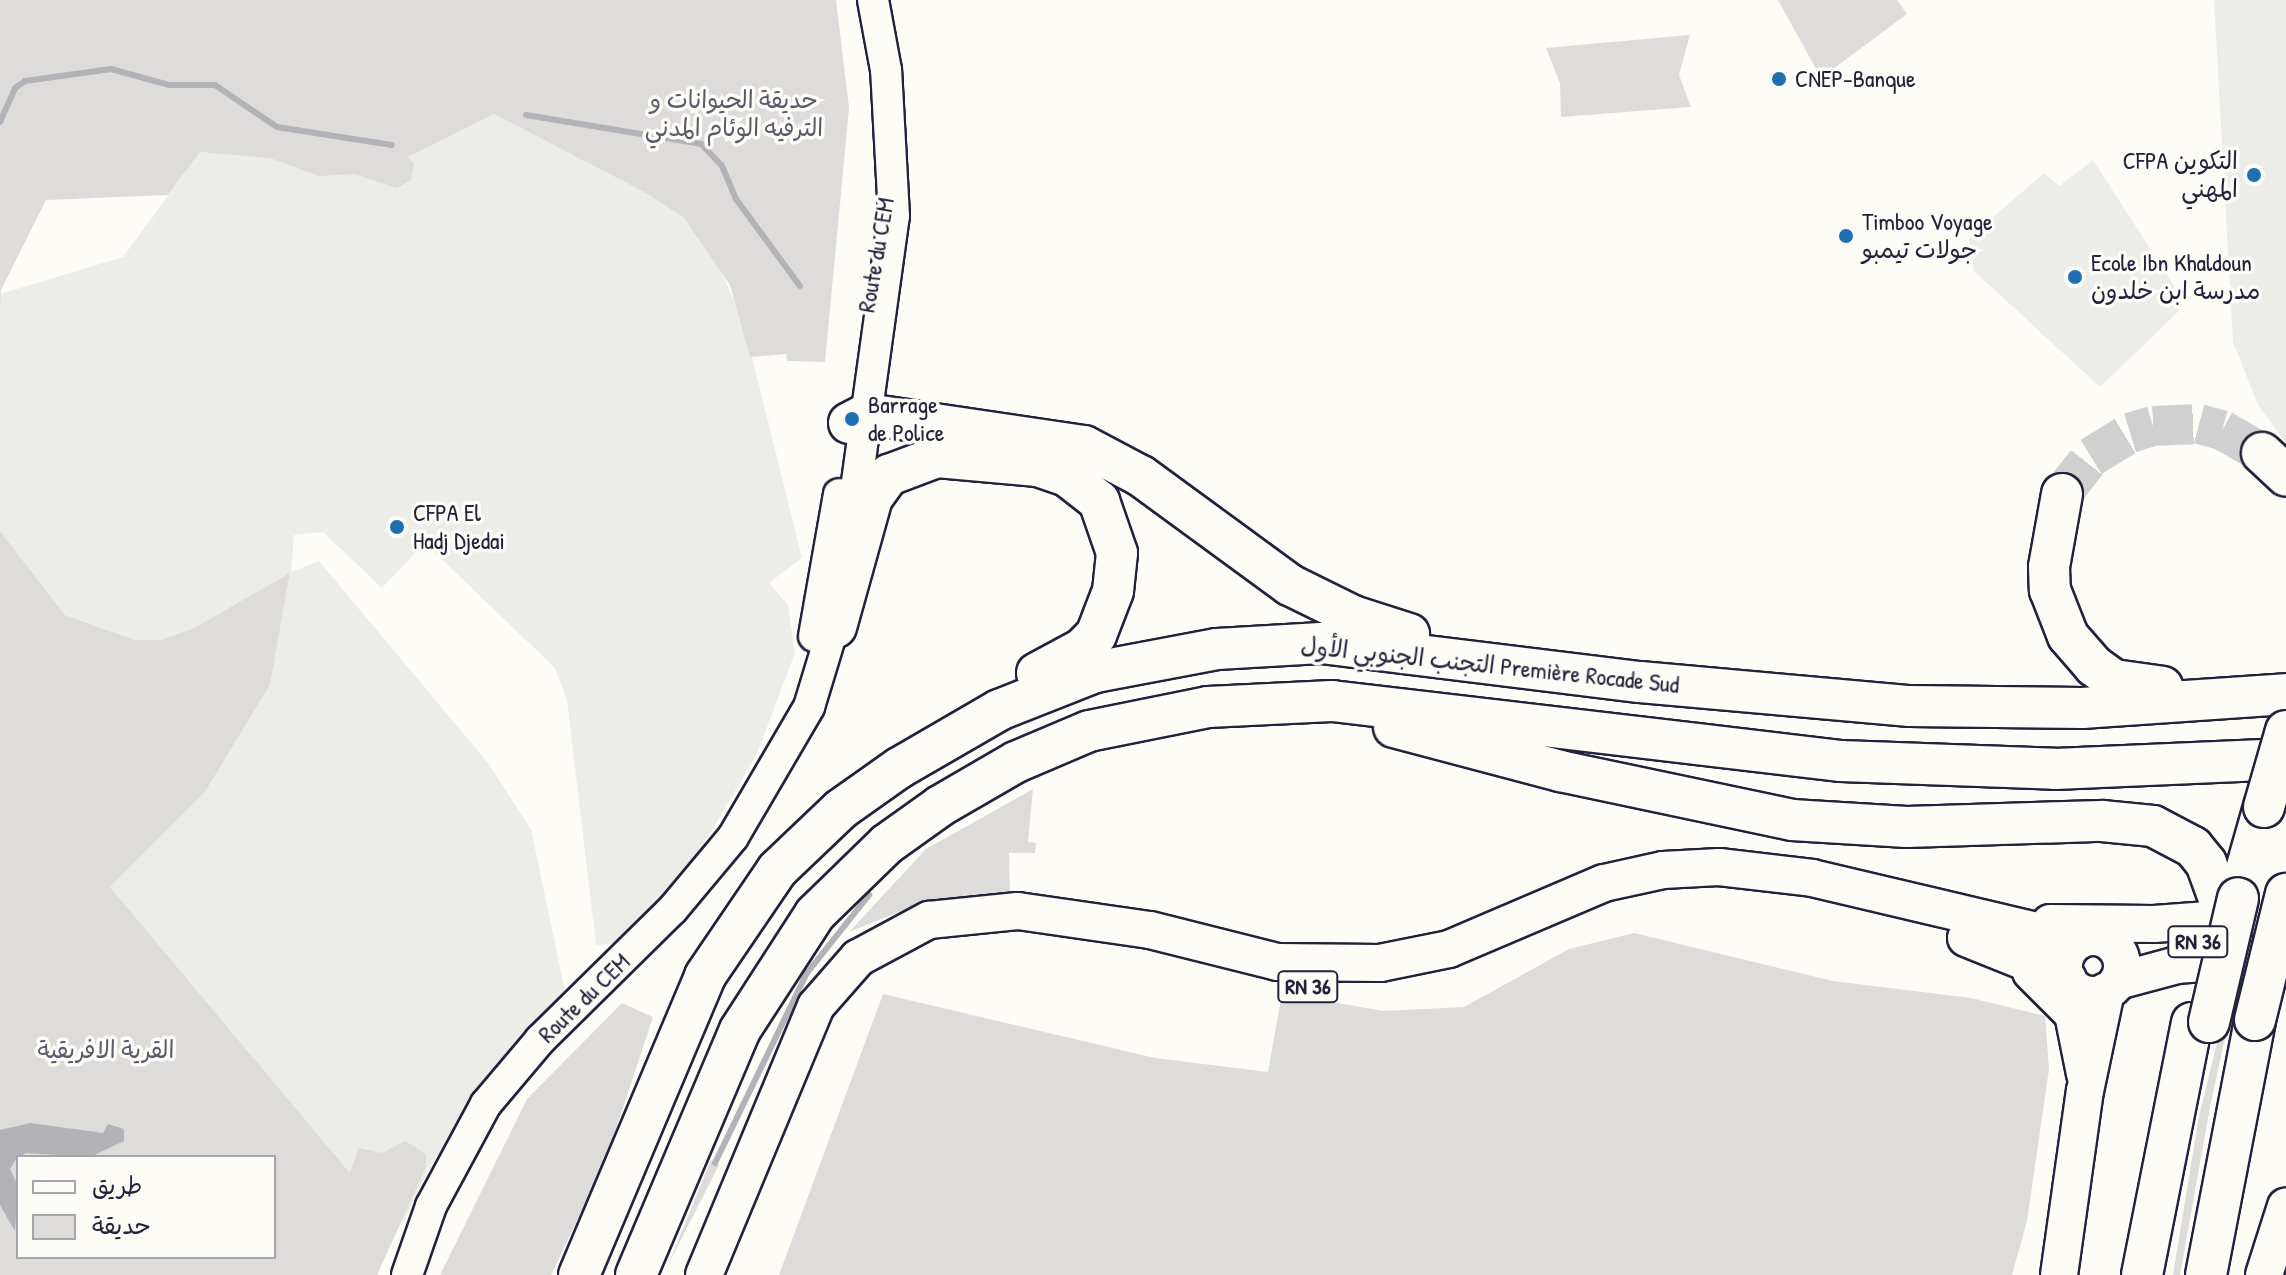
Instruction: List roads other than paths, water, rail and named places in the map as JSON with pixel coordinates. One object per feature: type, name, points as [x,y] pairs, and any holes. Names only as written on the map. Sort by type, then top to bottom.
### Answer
[{"type":"highway","points":[[861,794],[950,719],[1082,649],[1106,616],[1117,553],[1099,501],[1055,471],[864,413]]},
{"type":"highway","points":[[836,627],[865,517],[879,485],[901,467],[962,443],[1064,441],[1115,459],[1259,565],[1353,616],[1443,644],[1640,682]]},
{"type":"highway","points":[[2062,494],[2050,540],[2050,590],[2068,636],[2094,666],[2131,685],[2246,698]]},
{"type":"highway","name":"التجنب الجنوبي الأول Première Rocade Sud","points":[[579,1275],[670,1051],[716,955],[777,870],[861,794],[999,710],[1095,672],[1171,655],[1321,643],[1640,682],[1991,709],[2286,694]]},
{"type":"highway","points":[[1289,701],[1575,774],[1792,820],[1907,827],[2102,821],[2153,826],[2193,847],[2206,863],[2264,899]]},
{"type":"highway","points":[[636,1275],[756,999],[815,914],[878,852],[975,784],[1089,731],[1208,707],[1289,701],[1422,709],[1867,763],[2055,769],[2286,759]]},
{"type":"highway","points":[[2142,1275],[2264,899],[2286,731]]},
{"type":"highway","name":"RN 36","points":[[704,1275],[816,1006],[858,958],[929,920],[975,912],[1046,914],[1150,930],[1277,962],[1354,965],[1449,949],[1604,883],[1663,870],[1719,867],[1812,878],[1973,928],[2087,990],[2177,965],[2286,958]]},
{"type":"highway","name":"RN 36","points":[[731,1275],[833,1023],[855,990],[885,961],[935,937],[986,928],[1065,933],[1282,983],[1352,989],[1421,981],[1606,906],[1694,889],[1745,891],[1973,928],[2095,942],[2286,940]]},
{"type":"highway","points":[[1973,928],[2154,924],[2264,899]]},
{"type":"highway","points":[[2059,1275],[2085,1091],[2087,990],[2065,962],[2095,942],[2122,964],[2087,990]]},
{"type":"highway","points":[[2158,1275],[2224,1021]]},
{"type":"highway","points":[[2192,1275],[2224,1021]]},
{"type":"highway","points":[[2206,1275],[2224,1021]]},
{"type":"highway","points":[[2264,1275],[2286,1206]]},
{"type":"main road","points":[[873,0],[886,70],[888,186]]},
{"type":"main road","name":"Route du CEM","points":[[792,740],[864,413],[878,222],[888,186]]},
{"type":"main road","name":"Route du CEM","points":[[407,1275],[431,1206],[486,1104],[540,1040],[647,937],[713,865],[792,740],[822,676],[836,627],[894,216],[888,186]]},
{"type":"waterway","points":[[0,122],[15,88],[25,81],[111,69],[169,85],[215,85],[277,127],[392,145]]},
{"type":"waterway","points":[[526,115],[701,144],[722,166],[736,199],[800,286]]},
{"type":"waterway","points":[[715,1163],[807,973],[869,895]]},
{"type":"tunnel","points":[[2062,494],[2091,457],[2130,433],[2153,426],[2199,424],[2222,430],[2262,453]]},
{"type":"place","name":"CNEP-Banque","points":[[1779,79]]},
{"type":"place","name":"CFPA التكوين المهني","points":[[2254,175]]},
{"type":"place","name":"Timboo Voyage جولات تيمبو","points":[[1846,236]]},
{"type":"place","name":"Ecole Ibn Khaldoun مدرسة ابن خلدون","points":[[2075,277]]},
{"type":"place","name":"Barrage de Police","points":[[852,419]]},
{"type":"place","name":"CFPA El Hadj Djedai","points":[[397,527]]},
{"type":"park label","name":"حديقة الحيوانات و الترفيه الوئام المدني","points":[[734,114]]},
{"type":"park label","name":"القرية الافريقية","points":[[106,1050]]}]
